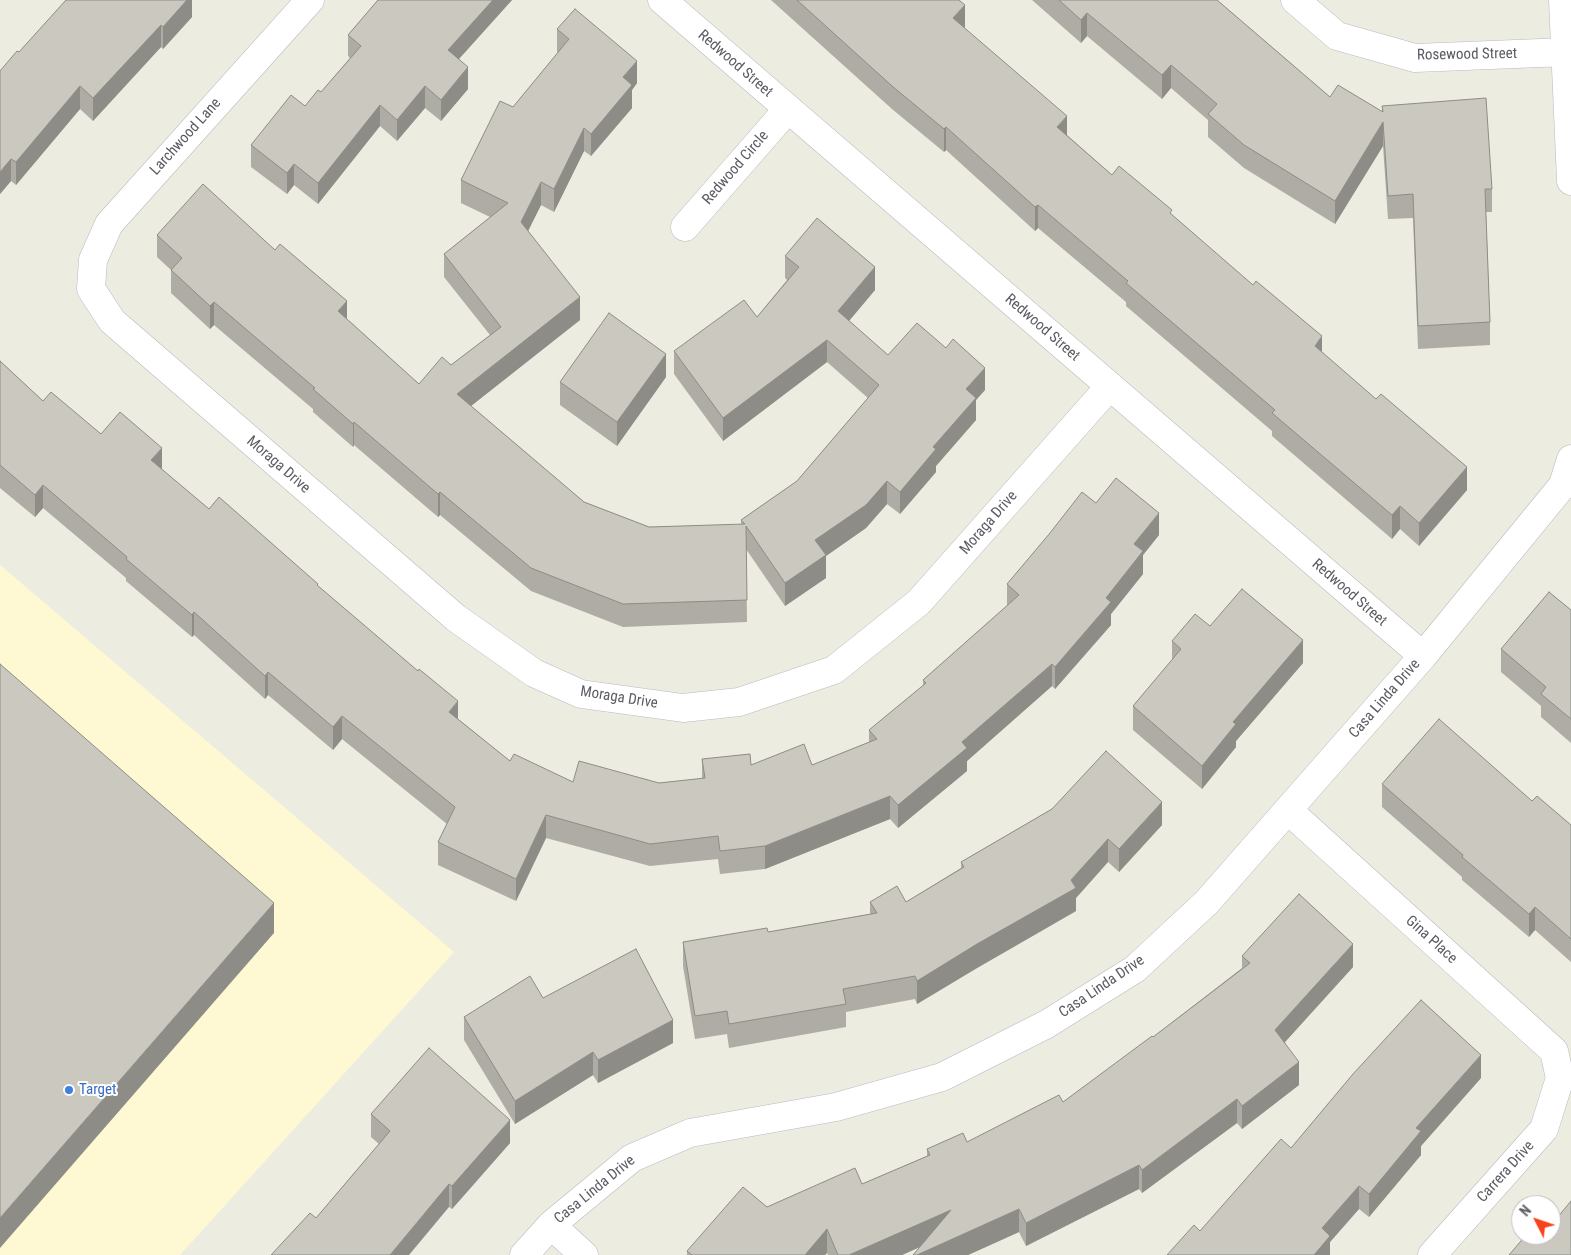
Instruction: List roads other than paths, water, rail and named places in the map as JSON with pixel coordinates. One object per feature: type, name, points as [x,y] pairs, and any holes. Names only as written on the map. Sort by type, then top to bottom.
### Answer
[{"type":"street","name":"Larchwood Lane","points":[[91,289],[93,260],[108,224],[310,0]]},
{"type":"street","name":"Redwood Street","points":[[662,0],[1423,656]]},
{"type":"street","name":"Rosewood Street","points":[[1295,0],[1337,36],[1415,58],[1566,52]]},
{"type":"street","points":[[1563,0],[1571,181]]},
{"type":"street","name":"Redwood Circle","points":[[685,227],[788,109]]},
{"type":"street","name":"Moraga Drive","points":[[91,289],[112,321],[456,618],[534,673],[581,694],[683,708],[739,702],[834,670],[919,602],[1110,386]]},
{"type":"street","name":"Casa Linda Drive","points":[[524,1255],[551,1226],[632,1158],[690,1133],[836,1107],[942,1077],[1048,1024],[1135,968],[1207,902],[1567,489],[1571,459]]},
{"type":"street","name":"Gina Place","points":[[1288,810],[1554,1051],[1560,1078]]},
{"type":"street","name":"Carrera Drive","points":[[1432,1255],[1544,1129],[1560,1078]]},
{"type":"street","points":[[551,1226],[584,1255]]},
{"type":"place","name":"Target","points":[[69,1090]]}]
